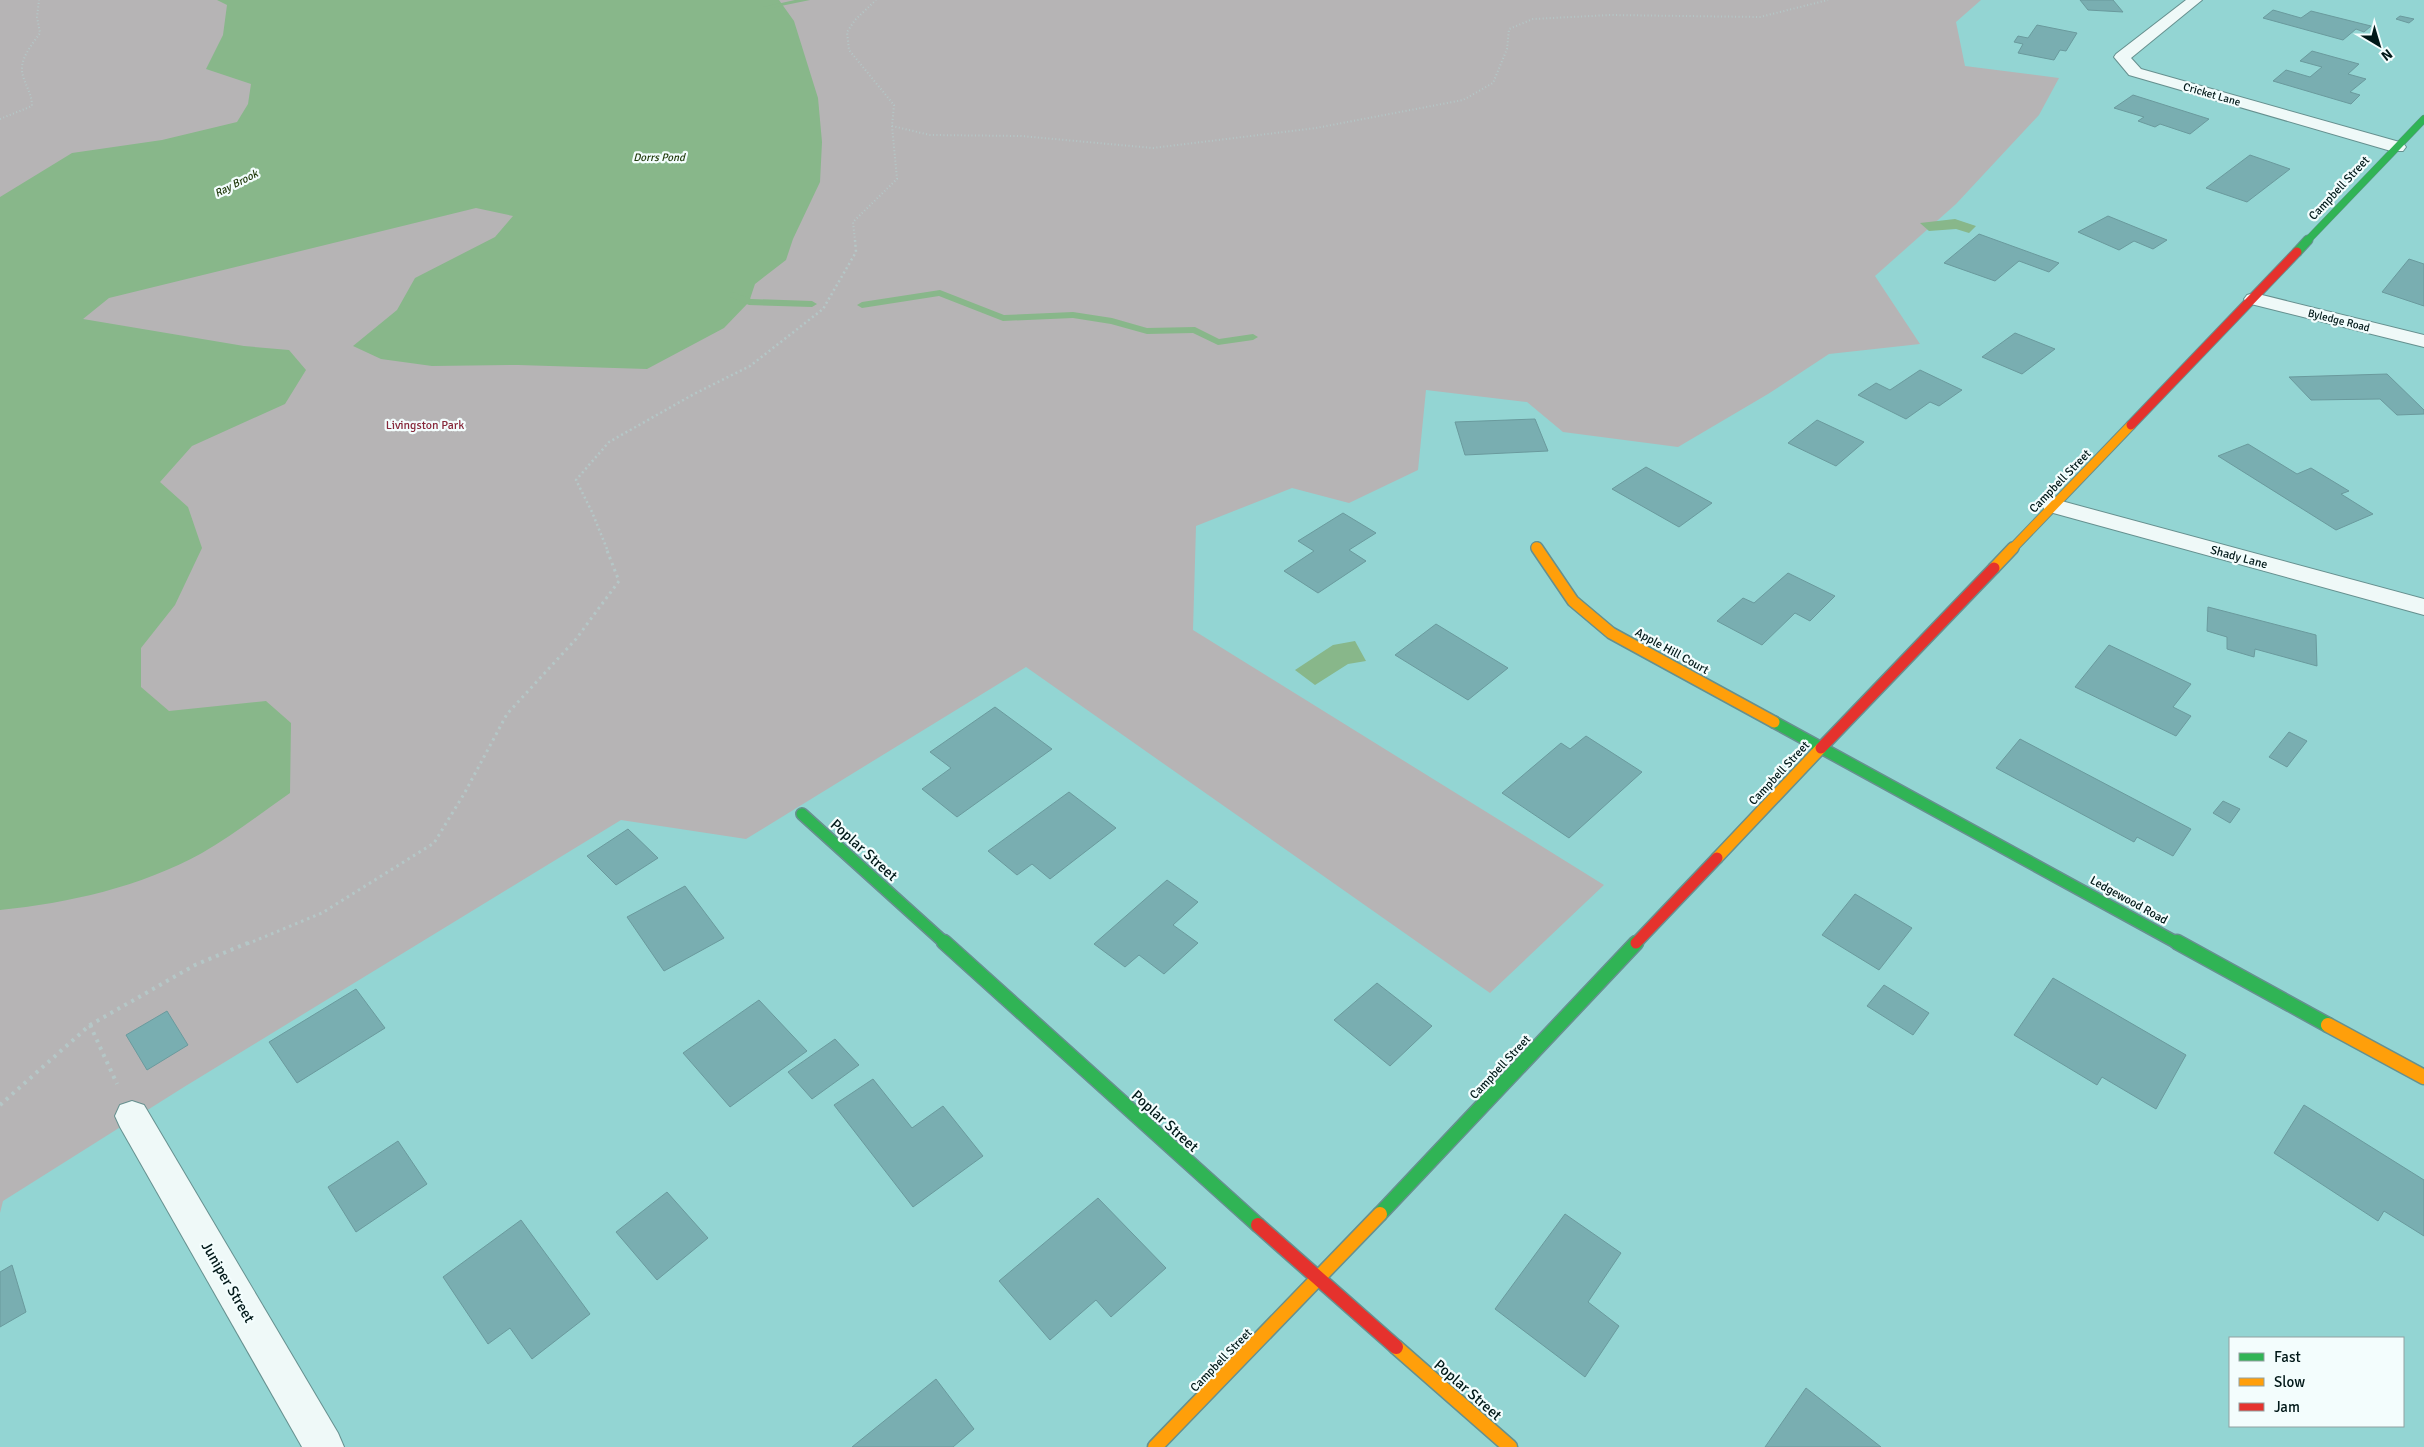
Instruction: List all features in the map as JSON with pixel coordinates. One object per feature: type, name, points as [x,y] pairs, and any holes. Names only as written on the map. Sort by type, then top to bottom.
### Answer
[{"type":"street","name":"Cricket Lane","points":[[2195,0],[2122,57],[2135,72],[2397,147]]},
{"type":"street","name":"Campbell Street","points":[[1155,1447],[1319,1279],[1821,748],[2254,299],[2424,119]]},
{"type":"street","name":"Byledge Road","points":[[2254,299],[2424,340]]},
{"type":"street","name":"Shady Lane","points":[[2054,506],[2424,607]]},
{"type":"street","name":"Apple Hill Court","points":[[1536,547],[1572,600],[1611,633],[1821,748]]},
{"type":"street","name":"Ledgewood Road","points":[[1821,748],[2424,1076]]},
{"type":"street","name":"Poplar Street","points":[[802,814],[1319,1279],[1510,1447]]},
{"type":"street","name":"Juniper Street","points":[[132,1116],[324,1447]]},
{"type":"path","points":[[0,119],[32,106],[32,92],[22,75],[25,54],[40,33],[37,17],[39,0]]},
{"type":"path","points":[[0,1106],[90,1025],[195,965],[322,913],[434,843],[464,794],[507,714],[576,639],[619,581],[592,512],[576,480],[609,442],[694,394],[750,366],[823,308],[856,252],[853,222],[897,179],[892,126],[894,104],[849,50],[847,32],[855,20],[876,0]]},
{"type":"path","points":[[892,126],[930,135],[1021,136],[1153,148],[1316,128],[1463,100],[1493,83],[1507,49],[1509,29],[1534,19],[1610,16],[1760,17],[1828,0]]},
{"type":"path","points":[[90,1025],[132,1116]]},
{"type":"green space","name":"Livingston Park","points":[[0,0],[1981,0],[1956,22],[1965,66],[2059,78],[2039,115],[1956,204],[1875,276],[1920,344],[1829,354],[1768,394],[1678,447],[1563,432],[1527,402],[1426,390],[1418,470],[1349,503],[1292,488],[1196,526],[1193,630],[1604,885],[1490,993],[1026,667],[746,839],[621,820],[184,1087],[3,1201],[0,1213]]},
{"type":"water","name":"Dorrs Pond","points":[[217,0],[779,0],[794,21],[818,98],[822,142],[820,182],[793,239],[786,260],[755,284],[749,302],[724,328],[647,369],[518,365],[432,366],[381,359],[353,346],[397,310],[415,278],[495,237],[513,216],[476,208],[109,298],[83,319],[244,346],[289,350],[306,370],[285,404],[192,446],[160,482],[188,507],[202,548],[175,605],[141,648],[141,687],[169,711],[266,701],[291,723],[290,793],[202,853],[154,875],[104,892],[78,898],[0,910],[0,197],[72,153],[162,140],[237,122],[248,104],[251,84],[206,69],[223,35],[227,5]]},
{"type":"water","points":[[1955,219],[1976,226],[1969,233],[1956,229],[1929,231],[1920,223]]},
{"type":"water","points":[[1355,641],[1366,661],[1348,664],[1315,685],[1295,670],[1333,645]]},
{"type":"building","points":[[2080,0],[2113,0],[2123,12],[2088,10]]},
{"type":"building","points":[[2273,10],[2301,18],[2311,11],[2371,26],[2364,32],[2356,29],[2343,40],[2263,18]]},
{"type":"building","points":[[2400,16],[2414,19],[2409,23],[2396,19]]},
{"type":"building","points":[[2037,25],[2077,33],[2066,51],[2060,50],[2054,60],[2018,53],[2023,44],[2014,42],[2018,36],[2028,38]]},
{"type":"building","points":[[2312,51],[2359,64],[2348,74],[2366,79],[2350,92],[2360,95],[2351,104],[2273,81],[2286,70],[2310,77],[2322,67],[2300,61]]},
{"type":"building","points":[[2133,95],[2209,119],[2190,134],[2160,124],[2155,127],[2138,121],[2144,117],[2114,108]]},
{"type":"building","points":[[2250,155],[2290,169],[2247,202],[2206,188]]},
{"type":"building","points":[[2108,216],[2167,240],[2153,249],[2134,241],[2119,250],[2078,232]]},
{"type":"building","points":[[1979,234],[2059,263],[2049,272],[2019,261],[1995,281],[1944,263]]},
{"type":"building","points":[[2409,259],[2424,264],[2424,306],[2382,292]]},
{"type":"building","points":[[2015,333],[2055,349],[2022,374],[1982,357]]},
{"type":"building","points":[[1920,370],[1962,390],[1939,406],[1930,402],[1906,419],[1858,395],[1876,383],[1890,390]]},
{"type":"building","points":[[2387,374],[2424,410],[2424,414],[2397,415],[2380,399],[2311,400],[2289,377]]},
{"type":"building","points":[[1535,419],[1548,451],[1465,455],[1455,422]]},
{"type":"building","points":[[1817,420],[1864,442],[1836,466],[1788,443]]},
{"type":"building","points":[[2248,444],[2297,474],[2311,468],[2349,491],[2341,494],[2373,514],[2336,530],[2218,456]]},
{"type":"building","points":[[1646,467],[1712,503],[1679,527],[1612,489]]},
{"type":"building","points":[[1343,513],[1376,533],[1349,550],[1366,561],[1318,593],[1284,571],[1314,551],[1298,541]]},
{"type":"building","points":[[1788,573],[1835,596],[1810,621],[1795,613],[1762,645],[1717,621],[1743,598],[1754,603]]},
{"type":"building","points":[[2208,607],[2316,635],[2317,666],[2255,649],[2254,657],[2227,649],[2227,637],[2207,631]]},
{"type":"building","points":[[1436,624],[1508,668],[1468,700],[1395,655]]},
{"type":"building","points":[[2109,645],[2191,684],[2173,707],[2191,716],[2176,736],[2075,687]]},
{"type":"building","points":[[995,707],[1052,749],[957,817],[922,789],[951,768],[930,752]]},
{"type":"building","points":[[2289,732],[2307,741],[2287,767],[2269,757]]},
{"type":"building","points":[[1586,736],[1642,772],[1569,838],[1502,793],[1561,743],[1570,749]]},
{"type":"building","points":[[2020,739],[2191,829],[2173,856],[2137,837],[2134,842],[1996,768]]},
{"type":"building","points":[[1069,792],[1116,828],[1050,879],[1032,864],[1017,875],[988,851]]},
{"type":"building","points":[[2223,801],[2240,809],[2230,823],[2213,813]]},
{"type":"building","points":[[628,829],[658,858],[616,885],[587,856]]},
{"type":"building","points":[[1167,880],[1198,902],[1173,925],[1198,943],[1164,974],[1139,955],[1125,967],[1094,944]]},
{"type":"building","points":[[685,886],[724,938],[664,971],[627,917]]},
{"type":"building","points":[[1855,894],[1912,928],[1879,970],[1822,935]]},
{"type":"building","points":[[2053,978],[2186,1055],[2156,1109],[2102,1077],[2097,1085],[2014,1035]]},
{"type":"building","points":[[1377,983],[1432,1026],[1390,1066],[1334,1020]]},
{"type":"building","points":[[1884,985],[1929,1013],[1913,1035],[1867,1006]]},
{"type":"building","points":[[356,989],[385,1028],[297,1083],[269,1042]]},
{"type":"building","points":[[759,1000],[807,1051],[730,1107],[683,1053]]},
{"type":"building","points":[[167,1011],[188,1045],[147,1070],[126,1035]]},
{"type":"building","points":[[835,1039],[859,1065],[812,1099],[788,1072]]},
{"type":"building","points":[[873,1079],[912,1128],[943,1106],[983,1156],[913,1207],[834,1105]]},
{"type":"building","points":[[2304,1105],[2424,1180],[2424,1236],[2384,1211],[2378,1221],[2274,1153]]},
{"type":"building","points":[[398,1141],[427,1184],[356,1232],[328,1187]]},
{"type":"building","points":[[667,1192],[708,1238],[657,1280],[616,1232]]},
{"type":"building","points":[[1098,1198],[1166,1268],[1111,1317],[1096,1300],[1050,1340],[999,1281]]},
{"type":"building","points":[[1565,1214],[1621,1253],[1588,1302],[1619,1326],[1585,1377],[1495,1309]]},
{"type":"building","points":[[521,1220],[590,1314],[532,1359],[510,1328],[488,1344],[443,1277]]},
{"type":"building","points":[[12,1265],[26,1312],[0,1327],[0,1272]]},
{"type":"building","points":[[936,1379],[974,1429],[953,1447],[852,1447]]},
{"type":"building","points":[[1806,1388],[1881,1447],[1765,1447]]},
{"type":"waterway","points":[[766,7],[807,0]]},
{"type":"waterway","points":[[862,305],[940,293],[1003,318],[1073,315],[1112,321],[1147,331],[1195,330],[1218,342],[1253,337]]},
{"type":"waterway","points":[[733,295],[749,302],[812,304]]},
{"type":"traffic: fast","points":[[2297,252],[2424,119]]},
{"type":"traffic: fast","points":[[1774,722],[2328,1025]]},
{"type":"traffic: fast","points":[[802,814],[1258,1225]]},
{"type":"traffic: fast","points":[[1380,1214],[1636,943]]},
{"type":"traffic: slow","points":[[1994,568],[2131,425]]},
{"type":"traffic: slow","points":[[1536,547],[1573,601],[1611,633],[1774,722]]},
{"type":"traffic: slow","points":[[1717,858],[1821,748]]},
{"type":"traffic: slow","points":[[2328,1025],[2424,1077]]},
{"type":"traffic: slow","points":[[1155,1447],[1380,1214]]},
{"type":"traffic: slow","points":[[1396,1347],[1510,1447]]},
{"type":"traffic: jam","points":[[2131,425],[2297,252]]},
{"type":"traffic: jam","points":[[1821,748],[1994,568]]},
{"type":"traffic: jam","points":[[1636,943],[1717,858]]},
{"type":"traffic: jam","points":[[1258,1225],[1396,1347]]},
{"type":"water label","name":"Ray Brook","points":[[236,183]]}]
